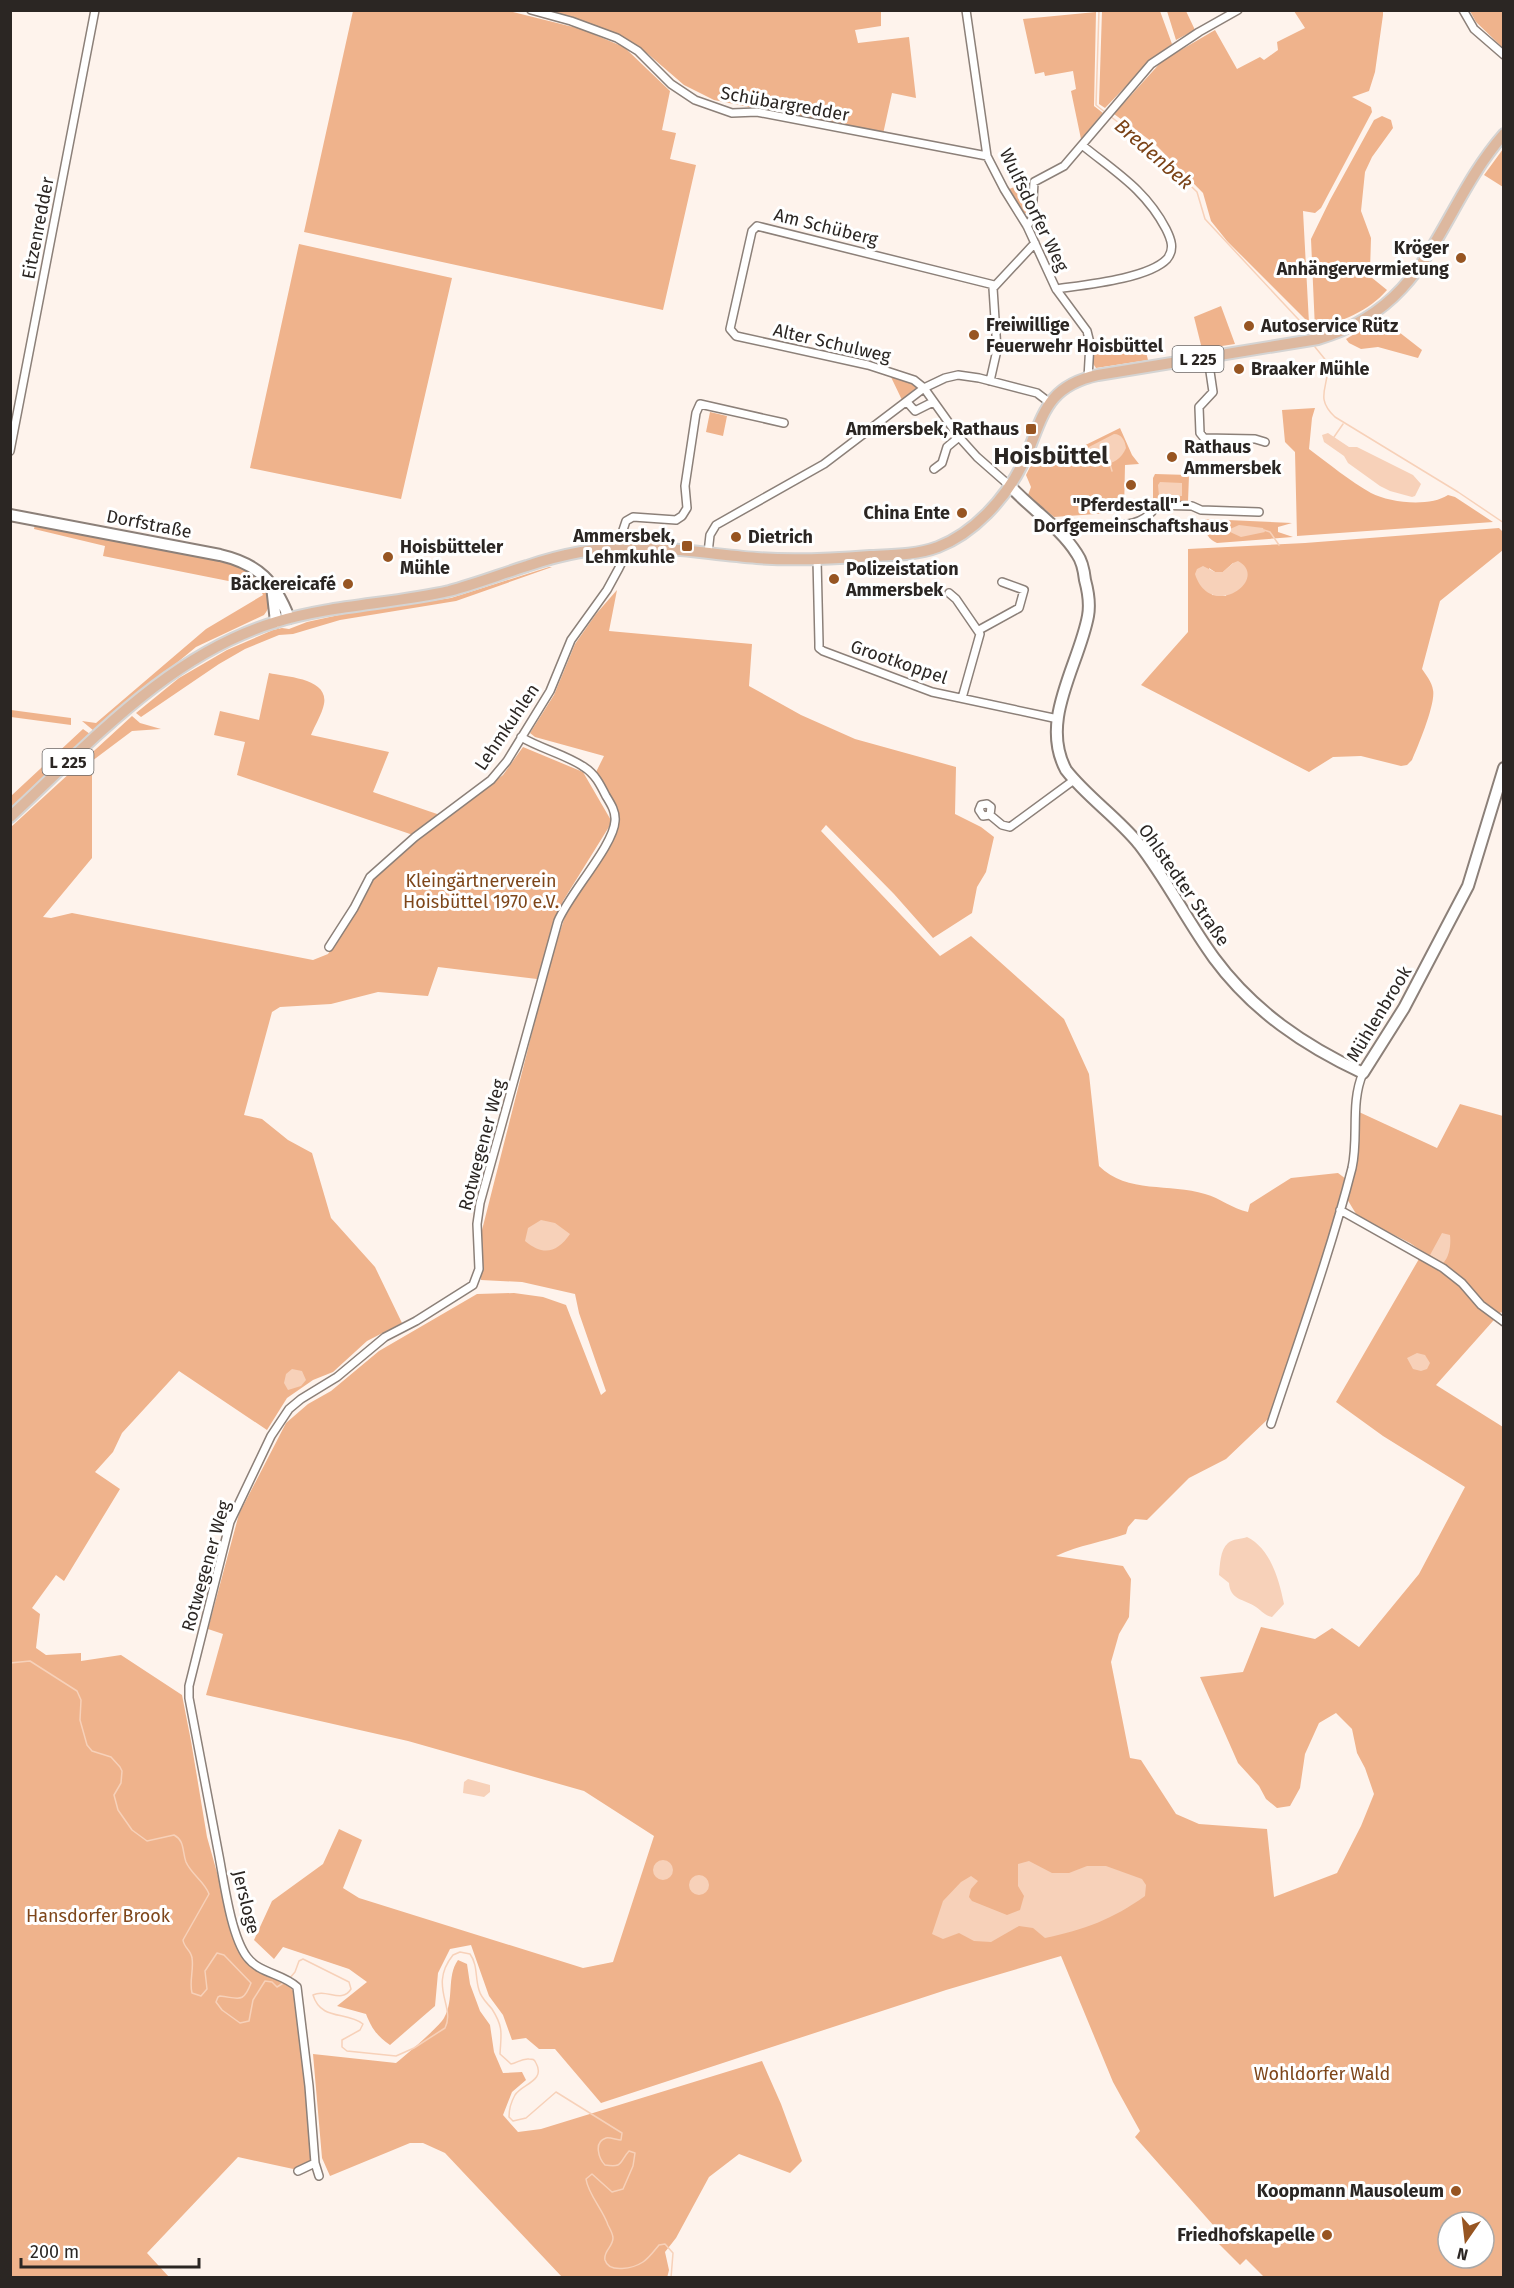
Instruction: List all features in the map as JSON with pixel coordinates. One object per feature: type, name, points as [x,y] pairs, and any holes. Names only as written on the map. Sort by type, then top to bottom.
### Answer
[{"type":"main road","name":"L 225","points":[[10,817],[96,736],[166,677],[225,641],[289,618],[447,591],[551,558],[622,548],[663,548],[758,558],[817,559],[887,555],[935,548],[978,521],[999,500],[1022,466],[1050,403],[1068,385],[1088,378],[1313,340],[1344,329],[1371,315],[1391,300],[1410,281],[1436,244],[1484,160],[1503,134]]},
{"type":"street","name":"Eitzenredder","points":[[10,451],[94,10]]},
{"type":"street","name":"Schübargredder","points":[[531,10],[587,26],[617,38],[645,56],[683,94],[721,110],[738,113],[757,112],[987,156]]},
{"type":"street","name":"Wulfsdorfer Weg","points":[[966,10],[987,156],[1027,226],[1056,289],[1080,320],[1089,336],[1088,378]]},
{"type":"street","points":[[1027,226],[1032,219],[1034,182],[1064,166],[1157,59],[1238,10]]},
{"type":"street","points":[[1463,10],[1474,29],[1503,55]]},
{"type":"street","points":[[1056,289],[1131,276],[1163,261],[1169,256],[1172,247],[1171,238],[1158,213],[1141,192],[1082,145]]},
{"type":"street","name":"Am Schüberg","points":[[731,332],[730,325],[752,231],[758,226],[994,285]]},
{"type":"street","points":[[990,381],[996,354],[994,285],[1035,243]]},
{"type":"street","name":"Alter Schulweg","points":[[731,332],[736,336],[881,369],[914,380],[924,388]]},
{"type":"street","points":[[1208,358],[1213,392],[1199,407],[1200,433],[1204,438],[1255,439],[1264,442]]},
{"type":"street","points":[[708,553],[710,535],[716,525],[824,464],[924,388],[939,381],[958,375],[990,381],[1037,393],[1050,403]]},
{"type":"street","points":[[924,388],[959,437],[977,457],[1010,486]]},
{"type":"street","points":[[907,402],[915,411],[933,402]]},
{"type":"street","name":"Lehmkuhlen","points":[[329,947],[354,908],[370,877],[416,837],[491,780],[500,770],[550,691],[571,640],[615,576],[623,560],[624,525],[630,518],[676,520],[685,513],[687,470],[696,412],[700,404],[784,423]]},
{"type":"street","points":[[934,469],[942,463],[947,447],[959,437]]},
{"type":"street","name":"Ohlstedter Straße","points":[[1010,486],[1061,534],[1078,555],[1086,583],[1088,614],[1056,733],[1059,754],[1066,770],[1138,843],[1214,958],[1244,995],[1291,1033],[1317,1050],[1363,1073]]},
{"type":"street","points":[[1061,534],[1076,527],[1131,524],[1152,512],[1152,506],[1192,506],[1201,510],[1259,512]]},
{"type":"street","name":"Dorfstraße","points":[[10,515],[225,556],[256,569],[279,594],[289,618]]},
{"type":"street","name":"Grootkoppel","points":[[817,559],[819,648],[932,692],[1058,719]]},
{"type":"street","points":[[978,630],[1019,608],[1024,590],[1002,582]]},
{"type":"street","points":[[272,586],[276,622]]},
{"type":"street","points":[[949,593],[956,598],[978,630],[980,638],[962,698]]},
{"type":"street","name":"Rotwegener Weg","points":[[188,1692],[234,1512],[266,1445],[284,1417],[295,1404],[337,1377],[375,1344],[456,1297],[473,1285],[477,1279],[479,1262],[477,1220],[480,1203],[558,921],[571,897],[611,837],[615,823],[614,810],[600,783],[590,771],[572,760],[521,737]]},
{"type":"street","name":"Mühlenbrook","points":[[1271,1424],[1340,1210],[1353,1157],[1359,1084],[1363,1073],[1437,948],[1468,886],[1503,768]]},
{"type":"street","points":[[990,815],[1002,825],[1010,827],[1074,780]]},
{"type":"street","points":[[1340,1210],[1443,1268],[1462,1283],[1481,1305],[1503,1322]]},
{"type":"street","name":"Jersloge","points":[[188,1692],[225,1885],[238,1939],[244,1952],[253,1963],[263,1971],[282,1977],[297,1987],[315,2163],[319,2176]]},
{"type":"street","points":[[298,2171],[315,2163]]},
{"type":"green space","points":[[353,11],[509,11],[581,29],[624,47],[670,91],[662,130],[676,133],[670,159],[696,165],[663,310],[304,232]]},
{"type":"green space","points":[[540,11],[881,11],[881,26],[855,30],[858,43],[909,37],[916,98],[892,93],[883,134],[714,100],[684,85],[648,54],[626,39],[574,18]]},
{"type":"green space","points":[[1102,11],[1160,11],[1172,44],[1152,59],[1105,108],[1099,104]]},
{"type":"green space","points":[[1167,11],[1186,11],[1195,30],[1176,40]]},
{"type":"green space","points":[[1294,11],[1383,11],[1375,72],[1369,91],[1352,97],[1371,107],[1372,112],[1321,208],[1315,213],[1303,211],[1309,323],[1227,241],[1211,221],[1203,193],[1155,144],[1114,114],[1162,61],[1215,30],[1237,69],[1260,57],[1264,60],[1278,50],[1277,42],[1305,28]]},
{"type":"green space","points":[[1470,11],[1503,11],[1503,48],[1476,22]]},
{"type":"green space","points":[[1096,12],[1094,106],[1103,113],[1081,139],[1071,91],[1076,89],[1073,71],[1045,76],[1044,72],[1035,74],[1023,19]]},
{"type":"green space","points":[[1382,116],[1391,120],[1393,128],[1372,157],[1365,172],[1361,211],[1371,238],[1371,277],[1387,290],[1372,304],[1354,315],[1315,329],[1311,239],[1374,120]]},
{"type":"green space","points":[[1503,149],[1504,187],[1484,175]]},
{"type":"green space","points":[[1023,184],[1027,213],[1023,214],[1009,189]]},
{"type":"green space","points":[[299,244],[452,278],[401,499],[250,468]]},
{"type":"green space","points":[[1221,306],[1235,344],[1202,349],[1194,317]]},
{"type":"green space","points":[[1381,318],[1422,350],[1418,358],[1378,347],[1361,349],[1346,339]]},
{"type":"green space","points":[[1123,338],[1145,348],[1148,360],[1096,368],[1092,362],[1093,343],[1115,353]]},
{"type":"green space","points":[[890,375],[916,385],[916,388],[902,400]]},
{"type":"green space","points":[[1315,408],[1309,449],[1363,488],[1389,499],[1410,502],[1431,501],[1448,495],[1455,497],[1493,522],[1297,536],[1295,452],[1285,442],[1282,410]]},
{"type":"green space","points":[[710,412],[727,416],[723,436],[706,432]]},
{"type":"green space","points":[[1120,428],[1132,455],[1139,464],[1125,465],[1124,512],[1054,517],[1028,495],[1031,487],[1026,475],[1038,451],[1051,462]]},
{"type":"green space","points":[[1155,474],[1189,475],[1188,502],[1153,501]]},
{"type":"green space","points":[[1205,519],[1292,523],[1278,527],[1278,532],[1293,537],[1217,543],[1206,533]]},
{"type":"green space","points":[[35,524],[228,562],[261,582],[269,597],[269,606],[264,615],[196,647],[94,731],[82,721],[96,723],[206,629],[263,595],[259,587],[103,556],[105,546],[34,529]]},
{"type":"green space","points":[[1499,528],[1503,532],[1503,550],[1440,601],[1422,669],[1432,687],[1432,704],[1415,754],[1407,765],[1401,766],[1361,756],[1333,757],[1309,772],[1141,685],[1188,632],[1188,549],[1305,543]],"holes":[[[1233,563],[1226,596],[1212,595],[1209,568],[1215,572],[1223,572]]]},
{"type":"green space","points":[[552,567],[456,601],[340,620],[293,634],[279,635],[245,649],[219,664],[141,717],[136,713],[179,678],[227,650],[273,630],[289,629],[307,622],[348,613],[451,598]]},
{"type":"green space","name":"Wohldorfer Wald","points":[[617,590],[609,631],[752,644],[749,686],[801,715],[855,739],[956,767],[955,814],[981,827],[994,837],[986,872],[977,887],[972,913],[933,938],[894,894],[826,825],[821,831],[940,956],[971,936],[1064,1019],[1089,1074],[1099,1166],[1110,1175],[1136,1184],[1205,1194],[1248,1212],[1250,1204],[1291,1178],[1338,1173],[1346,1179],[1347,1190],[1268,1419],[1226,1459],[1189,1478],[1147,1520],[1135,1519],[1128,1527],[1126,1534],[1056,1556],[1123,1566],[1131,1579],[1129,1617],[1119,1634],[1111,1662],[1130,1758],[1141,1760],[1176,1814],[1199,1824],[1267,1829],[1274,1897],[1337,1873],[1374,1794],[1357,1753],[1352,1729],[1336,1713],[1319,1723],[1305,1754],[1300,1788],[1290,1806],[1277,1808],[1266,1799],[1259,1786],[1238,1763],[1200,1677],[1243,1672],[1261,1627],[1315,1639],[1332,1628],[1359,1647],[1419,1574],[1465,1487],[1383,1436],[1336,1402],[1423,1252],[1358,1217],[1347,1199],[1356,1156],[1359,1112],[1437,1148],[1460,1104],[1503,1116],[1503,1314],[1501,1312],[1436,1385],[1503,1427],[1503,2277],[1265,2278],[1246,2259],[1240,2265],[1208,2233],[1214,2226],[1135,2137],[1140,2131],[1113,2082],[1061,1956],[946,1990],[601,2103],[555,2049],[539,2049],[526,2038],[512,2040],[503,2015],[489,1996],[471,1945],[450,1949],[438,1973],[435,2006],[390,2045],[375,2032],[366,2014],[337,2006],[367,1982],[349,1969],[283,1947],[274,1959],[254,1940],[272,1901],[323,1864],[339,1829],[362,1840],[343,1888],[359,1898],[583,1968],[613,1962],[654,1836],[584,1791],[408,1741],[206,1695],[223,1634],[208,1629],[239,1514],[286,1423],[308,1404],[331,1391],[379,1351],[477,1294],[514,1293],[543,1297],[566,1305],[601,1395],[606,1391],[579,1313],[575,1294],[522,1282],[481,1280],[481,1234],[551,958],[570,902],[618,830],[618,811],[596,772],[604,756],[535,737],[530,733],[554,695],[575,644],[596,614]]},
{"type":"green space","points":[[269,673],[305,680],[320,689],[324,695],[324,704],[311,735],[389,752],[373,792],[440,815],[413,835],[237,775],[245,742],[214,735],[220,711],[259,720]]},
{"type":"green space","points":[[11,710],[71,718],[71,725],[11,717]]},
{"type":"green space","points":[[132,716],[140,723],[161,729],[132,731],[92,761],[92,858],[43,917],[51,918],[72,913],[313,960],[328,954],[360,904],[367,884],[378,870],[503,775],[523,747],[583,772],[612,822],[563,901],[537,979],[438,967],[428,996],[378,992],[331,1004],[280,1007],[272,1012],[244,1115],[262,1119],[288,1140],[312,1153],[331,1218],[375,1267],[402,1323],[367,1341],[333,1372],[313,1380],[287,1398],[267,1430],[179,1371],[122,1433],[113,1452],[95,1472],[120,1489],[64,1581],[56,1575],[32,1608],[40,1614],[36,1648],[46,1655],[81,1653],[81,1661],[121,1655],[182,1695],[207,1837],[239,1951],[255,1970],[287,1984],[295,1993],[307,2089],[311,2162],[298,2170],[238,2157],[147,2253],[169,2277],[11,2277],[11,827]]},
{"type":"green space","points":[[83,729],[90,734],[11,808],[11,796]]},
{"type":"green space","points":[[458,1960],[467,1964],[470,1984],[480,2011],[490,2025],[494,2052],[503,2073],[522,2072],[526,2080],[512,2092],[503,2115],[518,2132],[541,2129],[762,2061],[802,2161],[790,2173],[739,2154],[709,2177],[676,2238],[665,2252],[669,2270],[667,2278],[562,2277],[445,2153],[423,2143],[410,2143],[330,2176],[322,2158],[313,2054],[396,2063],[444,2018],[449,2003],[452,1974]]},
{"type":"shaded area","points":[[1328,433],[1349,447],[1357,447],[1413,475],[1421,484],[1415,496],[1390,491],[1348,463],[1344,456],[1324,442],[1322,435]]},
{"type":"shaded area","points":[[1114,434],[1121,437],[1126,445],[1119,458],[1109,464],[1104,464],[1088,458],[1087,448]]},
{"type":"shaded area","points":[[1160,482],[1182,483],[1182,496],[1159,496]]},
{"type":"shaded area","points":[[1239,525],[1263,528],[1265,532],[1241,537],[1230,532],[1230,529]]},
{"type":"shaded area","points":[[1238,561],[1246,569],[1247,577],[1243,586],[1224,596],[1213,595],[1203,588],[1195,574],[1197,569],[1203,566],[1215,572],[1223,572]]},
{"type":"shaded area","points":[[541,1220],[555,1223],[570,1234],[555,1249],[538,1249],[525,1241],[528,1228]]},
{"type":"shaded area","points":[[1442,1233],[1450,1235],[1449,1254],[1443,1263],[1430,1255]]},
{"type":"shaded area","points":[[1417,1353],[1425,1355],[1430,1363],[1427,1369],[1421,1371],[1413,1369],[1407,1358]]},
{"type":"shaded area","points":[[292,1369],[302,1371],[306,1380],[301,1386],[288,1390],[284,1383],[286,1374]]},
{"type":"shaded area","points":[[1247,1537],[1255,1542],[1268,1557],[1279,1585],[1284,1604],[1272,1617],[1235,1596],[1229,1583],[1219,1575],[1225,1546],[1232,1541]]},
{"type":"shaded area","points":[[468,1779],[490,1785],[490,1792],[484,1797],[463,1793],[464,1782]]},
{"type":"shaded area","points":[[663,1860],[670,1863],[673,1870],[670,1877],[663,1880],[656,1877],[653,1870],[656,1863]]},
{"type":"shaded area","points":[[1029,1861],[1052,1873],[1069,1873],[1087,1866],[1106,1866],[1142,1879],[1146,1885],[1145,1896],[1098,1923],[1045,1938],[1033,1928],[1019,1926],[991,1942],[974,1941],[959,1933],[943,1939],[932,1934],[943,1901],[961,1882],[971,1876],[978,1881],[971,1889],[969,1897],[972,1901],[1007,1915],[1020,1910],[1024,1896],[1018,1886],[1018,1864]]},
{"type":"shaded area","points":[[699,1875],[706,1878],[709,1885],[706,1892],[699,1895],[692,1892],[689,1885],[692,1878]]},
{"type":"waterway","name":"Bredenbek","points":[[1099,10],[1096,105],[1106,113]]},
{"type":"waterway","name":"Bredenbek","points":[[1110,116],[1156,152],[1197,192],[1205,219],[1312,334]]},
{"type":"waterway","name":"Bredenbek","points":[[1315,347],[1328,363],[1324,398],[1325,404],[1335,417],[1458,492],[1504,523]]},
{"type":"waterway","points":[[1334,437],[1343,424]]},
{"type":"waterway","points":[[1110,464],[1112,471]]},
{"type":"waterway","points":[[1264,530],[1270,532],[1279,545]]},
{"type":"waterway","points":[[10,1663],[30,1661],[77,1691],[81,1700],[80,1720],[87,1745],[92,1751],[111,1757],[122,1771],[121,1783],[114,1795],[118,1810],[132,1830],[147,1841],[174,1835],[180,1840],[188,1866],[209,1894],[183,1940],[192,1958],[192,1993],[201,1996],[207,1989],[205,1971],[217,1953],[224,1955],[251,1983],[243,1997],[220,1996],[216,2002],[222,2010],[240,2023],[249,2021],[253,2000],[265,1981],[272,1982],[277,1987],[285,1982]]},
{"type":"waterway","points":[[289,1979],[295,1972],[299,1961],[303,1959],[349,1982],[351,1989],[343,1995],[323,1993],[313,1995],[322,2009],[363,2024],[360,2030],[342,2040],[342,2047],[347,2051],[396,2056],[414,2048],[445,2028],[447,2012],[442,1986],[446,1966],[453,1955],[460,1952],[470,1954],[480,1993],[492,2009],[500,2026],[500,2054],[511,2064],[524,2059],[533,2060],[538,2069],[536,2078],[515,2095],[510,2106],[509,2117],[513,2121],[526,2118],[556,2092],[622,2133],[621,2140],[608,2138],[602,2140],[598,2151],[605,2165],[611,2166],[618,2165],[629,2151],[635,2153],[633,2166],[623,2189],[612,2192],[592,2174],[586,2179],[613,2238],[605,2254],[605,2260],[611,2267],[634,2266],[645,2260],[659,2245],[665,2244],[673,2253],[671,2278]]},
{"type":"place","name":"Kröger Anhängervermietung","points":[[1461,258]]},
{"type":"place","name":"Autoservice Rütz","points":[[1249,326]]},
{"type":"place","name":"Freiwillige Feuerwehr Hoisbüttel","points":[[974,335]]},
{"type":"place","name":"Braaker Mühle","points":[[1239,369]]},
{"type":"place","name":"Ammersbek, Rathaus","points":[[1031,429]]},
{"type":"place","name":"Rathaus Ammersbek","points":[[1172,457]]},
{"type":"place","name":"\"Pferdestall\" - Dorfgemeinschaftshaus","points":[[1131,485]]},
{"type":"place","name":"China Ente","points":[[962,513]]},
{"type":"place","name":"Dietrich","points":[[736,537]]},
{"type":"place","name":"Ammersbek, Lehmkuhle","points":[[687,546]]},
{"type":"place","name":"Hoisbütteler Mühle","points":[[388,557]]},
{"type":"place","name":"Polizeistation Ammersbek","points":[[834,579]]},
{"type":"place","name":"Bäckereicafé","points":[[348,584]]},
{"type":"place","name":"Koopmann Mausoleum","points":[[1456,2191]]},
{"type":"place","name":"Friedhofskapelle","points":[[1327,2235]]},
{"type":"district","name":"Hoisbüttel","points":[[1051,456]]},
{"type":"park label","name":"Kleingärtnerverein Hoisbüttel 1970 e.V.","points":[[481,891]]},
{"type":"park label","name":"Hansdorfer Brook","points":[[98,1916]]}]
